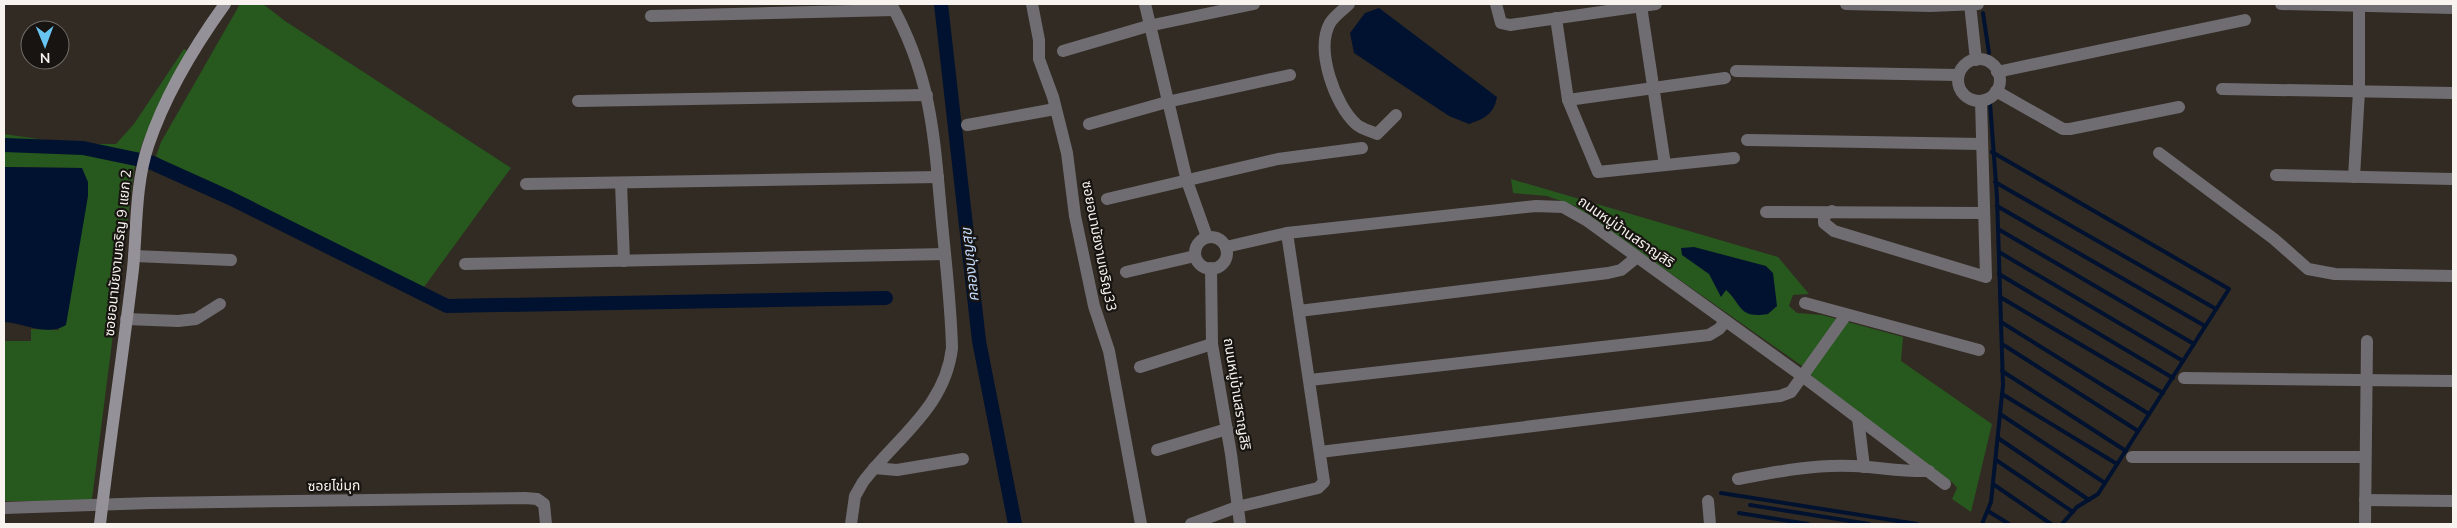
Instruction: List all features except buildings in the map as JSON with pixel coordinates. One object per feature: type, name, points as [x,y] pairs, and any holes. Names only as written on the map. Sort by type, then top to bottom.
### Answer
[{"type":"street","name":"ซอยอนามัยงามเจริญ 9 แยก 2","points":[[100,524],[134,256],[141,172],[148,146],[166,102],[199,42],[226,4]]},
{"type":"street","name":"ซอยอนามัยงามเจริญ33","points":[[1032,4],[1039,40],[1039,60],[1067,153],[1076,216],[1094,306],[1109,351],[1141,524]]},
{"type":"street","points":[[1144,4],[1187,181],[1208,237]]},
{"type":"street","points":[[1063,51],[1148,26],[1254,4]]},
{"type":"street","points":[[1349,4],[1330,23],[1325,40],[1326,64],[1337,100],[1357,125],[1377,134],[1396,115]]},
{"type":"street","points":[[1496,4],[1501,23],[1510,25],[1656,4]]},
{"type":"street","points":[[1846,4],[1973,4],[1976,60]]},
{"type":"street","points":[[2281,4],[2359,4],[2453,8]]},
{"type":"street","points":[[2354,177],[2359,91],[2359,4]]},
{"type":"street","points":[[1641,6],[1664,165]]},
{"type":"street","points":[[651,16],[703,9],[893,7],[911,42],[927,94],[938,177],[952,348],[945,380],[936,399],[874,468],[855,496],[851,524]]},
{"type":"street","points":[[1556,18],[1568,100],[1598,172],[1734,158]]},
{"type":"street","points":[[1997,72],[2245,20]]},
{"type":"street","points":[[1976,60],[1992,64],[1997,72],[1999,82],[1996,92],[1988,99],[1981,101],[1968,98],[1963,94],[1958,81],[1958,75],[1966,64],[1976,60]]},
{"type":"street","points":[[1736,71],[1958,75]]},
{"type":"street","points":[[1089,124],[1167,102],[1290,75]]},
{"type":"street","points":[[1568,100],[1724,78]]},
{"type":"street","points":[[2222,89],[2453,93]]},
{"type":"street","points":[[1996,92],[2063,129],[2179,107]]},
{"type":"street","points":[[578,102],[927,94]]},
{"type":"street","points":[[1832,211],[1824,216],[1824,223],[1834,232],[1984,278],[1988,274],[1983,213],[1981,101]]},
{"type":"street","points":[[967,125],[1055,109]]},
{"type":"street","points":[[1748,140],[1981,144]]},
{"type":"street","points":[[1107,199],[1278,159],[1362,148]]},
{"type":"street","points":[[2159,153],[2274,239],[2308,269],[2335,274],[2453,276]]},
{"type":"street","points":[[2276,175],[2453,179]]},
{"type":"street","points":[[526,184],[938,177]]},
{"type":"street","points":[[621,183],[624,261]]},
{"type":"street","name":"ถนนหมู่บ้านสราญสิริ","points":[[1226,247],[1287,233],[1550,205],[1574,212],[1802,376],[1945,484]]},
{"type":"street","points":[[1766,212],[1983,213]]},
{"type":"street","points":[[1191,524],[1237,507],[1322,486],[1324,477],[1287,233]]},
{"type":"street","points":[[1208,237],[1216,238],[1226,247],[1226,258],[1223,263],[1211,268],[1201,266],[1195,256],[1197,244],[1208,237]]},
{"type":"street","points":[[466,264],[945,254]]},
{"type":"street","points":[[134,256],[231,260]]},
{"type":"street","points":[[1126,272],[1195,256]]},
{"type":"street","points":[[1299,311],[1608,272],[1620,270],[1637,257]]},
{"type":"street","name":"ถนนหมู่บ้านสราญสิริ","points":[[1211,268],[1212,344],[1227,429],[1240,524]]},
{"type":"street","points":[[126,319],[178,321],[196,319],[220,304]]},
{"type":"street","points":[[1805,304],[1979,350]]},
{"type":"street","points":[[1320,452],[1780,396],[1791,392],[1846,315]]},
{"type":"street","points":[[1310,380],[1709,335],[1719,330],[1725,322]]},
{"type":"street","points":[[2365,524],[2367,341]]},
{"type":"street","points":[[1140,367],[1212,344]]},
{"type":"street","points":[[2184,378],[2453,381]]},
{"type":"street","points":[[1858,418],[1864,467]]},
{"type":"street","points":[[1157,450],[1227,429]]},
{"type":"street","points":[[2132,457],[2366,457]]},
{"type":"street","points":[[874,468],[897,470],[963,459]]},
{"type":"street","points":[[1738,479],[1793,469],[1852,466],[1901,472],[1929,471]]},
{"type":"street","name":"ซอยไข่มุก","points":[[103,506],[150,503],[531,498],[538,499],[544,504],[546,524]]},
{"type":"street","points":[[2365,500],[2453,501]]},
{"type":"street","points":[[1708,501],[1710,524]]},
{"type":"street","points":[[4,508],[103,506]]},
{"type":"green space","points":[[240,4],[263,4],[285,21],[511,168],[424,287],[168,165],[156,156],[161,142]]},
{"type":"green space","points":[[184,49],[189,52],[143,141],[134,170],[92,499],[85,502],[4,501],[4,341],[31,341],[31,329],[59,330],[82,168],[4,167],[4,134],[72,144],[116,144],[134,124]]},
{"type":"green space","points":[[1511,179],[1778,257],[1809,294],[1793,295],[1789,306],[1797,313],[1822,315],[1903,337],[1901,361],[1992,424],[1971,512],[1952,499],[1957,488],[1953,483],[1820,384],[1802,366],[1575,206],[1547,196],[1513,193]]},
{"type":"water","points":[[1379,8],[1497,97],[1491,112],[1484,118],[1469,124],[1449,116],[1354,53],[1350,33],[1365,13]]},
{"type":"water","points":[[4,167],[82,168],[88,182],[88,196],[66,325],[59,328],[43,330],[4,322]]},
{"type":"water","points":[[1694,247],[1766,266],[1773,273],[1777,306],[1768,314],[1751,314],[1742,309],[1726,290],[1721,297],[1709,274],[1682,255],[1681,248]]},
{"type":"waterway","name":"คลองบุญสุข","points":[[941,4],[979,341],[1015,524]]},
{"type":"waterway","points":[[1983,13],[1989,53]]},
{"type":"waterway","points":[[1982,524],[1991,502],[2003,385],[1997,197],[1990,103]]},
{"type":"waterway","points":[[4,145],[83,148],[150,162],[230,198],[447,306],[886,298]]},
{"type":"waterway","points":[[1992,152],[2229,289],[2098,494],[2077,507],[2062,524]]},
{"type":"waterway","points":[[1995,182],[2216,309]]},
{"type":"waterway","points":[[1997,206],[2205,326]]},
{"type":"waterway","points":[[1998,229],[2194,344]]},
{"type":"waterway","points":[[1999,252],[2183,361]]},
{"type":"waterway","points":[[1999,274],[2173,378]]},
{"type":"waterway","points":[[2000,297],[2163,393]]},
{"type":"waterway","points":[[2001,322],[2149,414]]},
{"type":"waterway","points":[[2002,344],[2138,431]]},
{"type":"waterway","points":[[2002,371],[2126,451]]},
{"type":"waterway","points":[[2002,394],[2117,464]]},
{"type":"waterway","points":[[2000,414],[2105,483]]},
{"type":"waterway","points":[[1998,438],[2089,500]]},
{"type":"waterway","points":[[1996,460],[2073,512]]},
{"type":"waterway","points":[[1993,484],[2051,524]]},
{"type":"waterway","points":[[1721,493],[1917,524]]},
{"type":"waterway","points":[[1750,505],[1869,524]]},
{"type":"waterway","points":[[1988,511],[2009,524]]},
{"type":"waterway","points":[[1739,513],[1808,524]]}]
